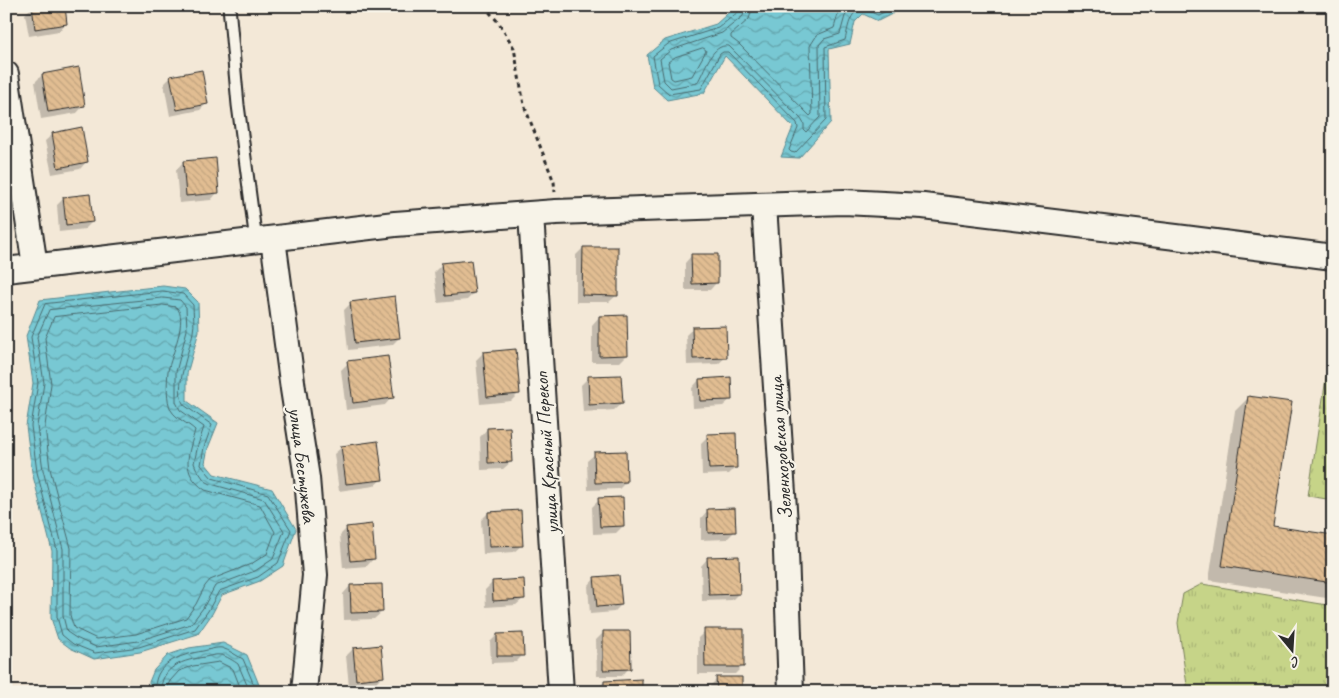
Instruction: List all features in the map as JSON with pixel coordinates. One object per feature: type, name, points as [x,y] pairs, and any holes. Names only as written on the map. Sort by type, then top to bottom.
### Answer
[{"type":"street","points":[[6,74],[35,266]]},
{"type":"street","points":[[6,270],[395,224],[556,212],[844,202],[923,206],[1333,258]]},
{"type":"street","name":"Зеленхозовская улица","points":[[764,204],[785,524],[791,692]]},
{"type":"street","name":"улица Красный Перекоп","points":[[531,214],[561,692]]},
{"type":"street","name":"улица Бестужева","points":[[265,240],[307,478],[315,575],[304,692]]},
{"type":"lane","points":[[230,6],[238,104],[265,240]]},
{"type":"path","points":[[484,6],[499,23],[514,48],[524,105],[554,182],[556,212]]},
{"type":"green space","points":[[1327,372],[1333,373],[1333,500],[1308,496]]},
{"type":"green space","points":[[1202,584],[1333,606],[1333,692],[1188,692],[1178,623],[1183,594]]},
{"type":"water","points":[[736,6],[898,6],[894,13],[878,21],[863,14],[855,22],[850,44],[829,49],[831,122],[799,158],[781,157],[793,127],[725,56],[704,93],[667,100],[653,87],[647,55],[665,40],[716,24]]},
{"type":"water","points":[[163,286],[185,289],[198,302],[199,331],[187,374],[187,401],[218,423],[208,448],[205,463],[214,474],[272,489],[296,529],[283,566],[260,581],[222,595],[198,634],[140,652],[94,659],[70,648],[58,639],[51,618],[52,551],[32,472],[26,426],[33,383],[26,336],[40,300]]},
{"type":"water","points":[[223,643],[247,655],[262,692],[150,692],[149,682],[154,670],[168,655],[189,648]]},
{"type":"building","points":[[32,6],[65,6],[67,24],[35,29]]},
{"type":"building","points":[[79,67],[85,106],[48,112],[42,74]]},
{"type":"building","points":[[202,70],[208,104],[177,110],[170,76]]},
{"type":"building","points":[[82,127],[88,162],[58,168],[52,133]]},
{"type":"building","points":[[216,158],[219,193],[186,196],[183,161]]},
{"type":"building","points":[[90,194],[93,222],[66,225],[63,197]]},
{"type":"building","points":[[583,247],[618,247],[618,296],[582,295]]},
{"type":"building","points":[[691,254],[718,254],[718,283],[692,284]]},
{"type":"building","points":[[471,260],[475,293],[445,296],[441,263]]},
{"type":"building","points":[[395,296],[400,338],[355,343],[350,302]]},
{"type":"building","points":[[627,315],[628,355],[599,356],[599,316]]},
{"type":"building","points":[[726,326],[727,358],[693,359],[692,327]]},
{"type":"building","points":[[516,349],[520,394],[487,397],[483,352]]},
{"type":"building","points":[[388,356],[394,398],[353,403],[347,361]]},
{"type":"building","points":[[621,375],[623,403],[589,405],[588,376]]},
{"type":"building","points":[[731,377],[732,400],[700,401],[699,379]]},
{"type":"building","points":[[1248,396],[1292,402],[1273,526],[1333,535],[1333,583],[1222,566]]},
{"type":"building","points":[[510,427],[512,462],[488,463],[487,428]]},
{"type":"building","points":[[736,433],[737,468],[709,469],[707,434]]},
{"type":"building","points":[[378,441],[383,480],[346,484],[341,446]]},
{"type":"building","points":[[626,451],[627,482],[595,483],[594,452]]},
{"type":"building","points":[[623,497],[624,526],[600,527],[598,498]]},
{"type":"building","points":[[735,508],[736,532],[708,533],[707,509]]},
{"type":"building","points":[[521,510],[523,546],[489,547],[488,512]]},
{"type":"building","points":[[372,524],[375,559],[350,561],[346,527]]},
{"type":"building","points":[[739,556],[740,594],[709,595],[707,557]]},
{"type":"building","points":[[619,575],[622,605],[597,607],[594,577]]},
{"type":"building","points":[[524,579],[525,599],[493,601],[492,581]]},
{"type":"building","points":[[382,584],[383,612],[351,613],[350,585]]},
{"type":"building","points":[[704,629],[744,629],[744,667],[705,667]]},
{"type":"building","points":[[603,631],[630,631],[631,669],[603,670]]},
{"type":"building","points":[[523,633],[524,656],[497,656],[497,634]]},
{"type":"building","points":[[381,645],[384,677],[356,680],[353,648]]},
{"type":"building","points":[[716,677],[742,677],[742,692],[717,692]]},
{"type":"building","points":[[642,679],[642,692],[604,692],[604,681]]}]
